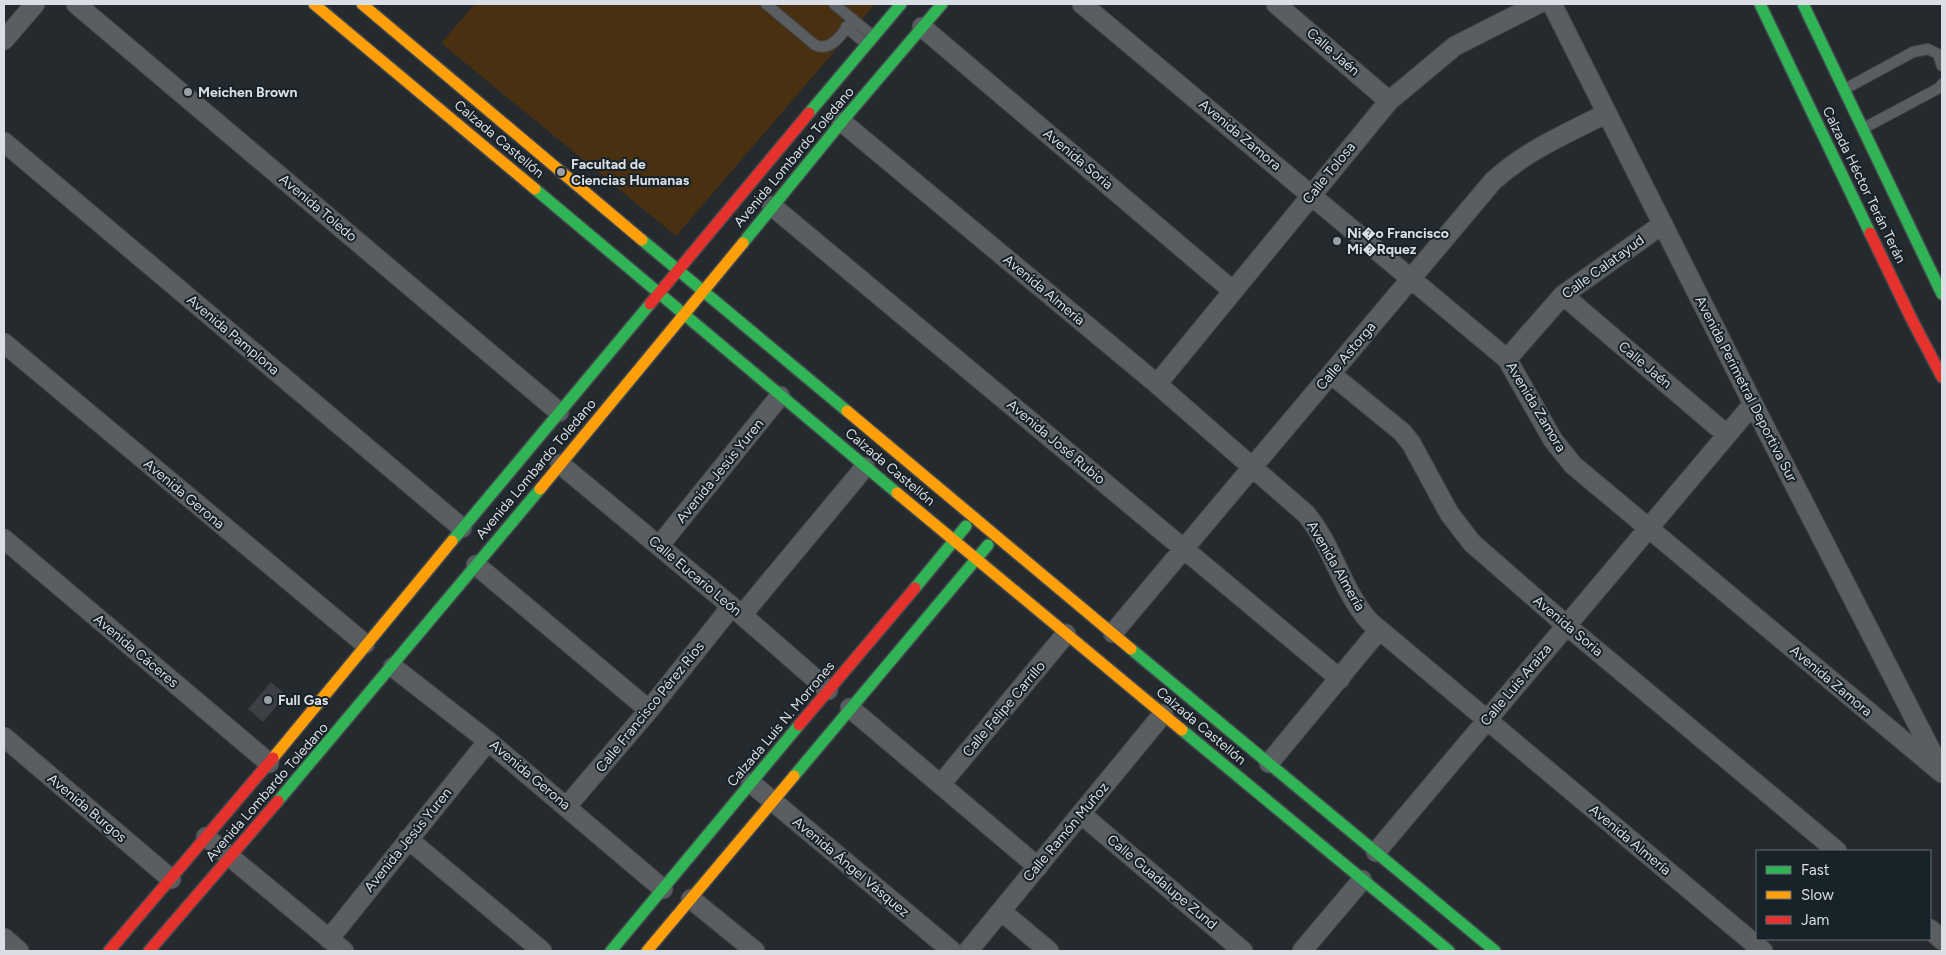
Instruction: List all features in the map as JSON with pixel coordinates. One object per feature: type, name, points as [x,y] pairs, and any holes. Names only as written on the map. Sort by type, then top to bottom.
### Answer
[{"type":"main road","name":"Calzada Castellón","points":[[314,4],[780,396],[1448,951]]},
{"type":"main road","name":"Calzada Castellón","points":[[362,4],[973,517],[1495,951]]},
{"type":"main road","name":"Avenida Lombardo Toledano","points":[[109,951],[269,763],[364,644],[873,43],[901,4]]},
{"type":"main road","name":"Avenida Lombardo Toledano","points":[[149,951],[393,667],[842,122],[919,21],[942,4]]},
{"type":"main road","name":"Calzada Héctor Terán Terán","points":[[1760,4],[1942,377]]},
{"type":"main road","name":"Calzada Héctor Terán Terán","points":[[1803,4],[1942,294]]},
{"type":"main road","points":[[842,122],[842,116],[851,100],[882,59]]},
{"type":"main road","points":[[1841,111],[1883,169]]},
{"type":"main road","points":[[1900,294],[1919,313],[1942,358]]},
{"type":"main road","name":"Calzada Luis N. Morrones","points":[[611,951],[973,517]]},
{"type":"main road","points":[[647,951],[996,536]]},
{"type":"main road","points":[[1473,951],[1482,940]]},
{"type":"street","points":[[7,28],[35,4]]},
{"type":"street","name":"Avenida Toledo","points":[[76,4],[560,412]]},
{"type":"street","name":"Avenida Zamora","points":[[1082,4],[1507,359],[1561,452],[1573,465],[1942,773]]},
{"type":"street","name":"Calle Jaén","points":[[1276,4],[1389,101]]},
{"type":"street","name":"Calle Tolosa","points":[[1157,384],[1389,101],[1455,46],[1538,4]]},
{"type":"street","name":"Avenida Perimetral Deportiva Sur","points":[[1552,4],[1753,404],[1942,773]]},
{"type":"street","name":"Avenida Soria","points":[[919,21],[1233,291]]},
{"type":"street","name":"Calle Astorga","points":[[1113,633],[1493,181],[1512,164],[1529,153],[1607,113]]},
{"type":"street","name":"Avenida Almería","points":[[842,122],[1253,466],[1313,522],[1320,532],[1350,596],[1358,608],[1379,630],[1763,951]]},
{"type":"street","name":"Avenida Pamplona","points":[[4,142],[462,528]]},
{"type":"street","name":"Avenida José Rubio","points":[[772,206],[1340,679]]},
{"type":"street","name":"Calle Calatayud","points":[[1507,359],[1562,295],[1663,224]]},
{"type":"street","name":"Calle Jaén","points":[[1562,295],[1727,435]]},
{"type":"street","name":"Avenida Gerona","points":[[4,343],[364,644]]},
{"type":"street","name":"Avenida Soria","points":[[1331,374],[1402,432],[1411,443],[1449,513],[1468,538],[1566,625],[1836,850]]},
{"type":"street","name":"Avenida Jesús Yuren","points":[[659,546],[780,396]]},
{"type":"street","name":"Calle Luis Araiza","points":[[1376,852],[1753,404]]},
{"type":"street","name":"Calle Eucario León","points":[[560,464],[737,611],[828,690]]},
{"type":"street","name":"Calle Francisco Pérez Ríos","points":[[567,806],[649,710],[865,466]]},
{"type":"street","name":"Avenida Cáceres","points":[[4,539],[269,763]]},
{"type":"street","points":[[476,565],[649,710]]},
{"type":"street","points":[[1270,763],[1379,630]]},
{"type":"street","name":"Calle Felipe Carrillo","points":[[941,784],[1066,634]]},
{"type":"street","name":"Avenida Gerona","points":[[393,667],[488,741],[663,889]]},
{"type":"street","points":[[850,708],[1038,867]]},
{"type":"street","name":"Calle Ramón Muñoz","points":[[968,951],[1163,714]]},
{"type":"street","name":"Avenida Burgos","points":[[4,737],[171,879]]},
{"type":"street","name":"Avenida Jesús Yuren","points":[[329,939],[488,741]]},
{"type":"street","name":"Avenida Ángel Vásquez","points":[[751,783],[952,951]]},
{"type":"street","name":"Calle Guadalupe Zund","points":[[1081,814],[1243,951]]},
{"type":"street","points":[[206,837],[344,951]]},
{"type":"street","points":[[408,839],[542,951]]},
{"type":"street","points":[[1302,951],[1362,880]]},
{"type":"street","points":[[692,898],[755,951]]},
{"type":"street","points":[[1001,911],[1049,951]]},
{"type":"street","points":[[1931,930],[1942,940]]},
{"type":"street","points":[[4,938],[19,951]]},
{"type":"lane","points":[[766,4],[815,45],[822,48],[830,46],[849,23]]},
{"type":"lane","points":[[834,4],[849,23],[873,43]]},
{"type":"lane","points":[[1844,89],[1913,52],[1928,49],[1938,54],[1942,66]]},
{"type":"lane","points":[[1864,129],[1939,88],[1942,84]]},
{"type":"shaded area","points":[[475,4],[875,4],[676,236],[441,43]]},
{"type":"building","name":"Full Gas","points":[[271,682],[286,695],[263,722],[248,709]]},
{"type":"traffic: fast","points":[[809,113],[901,4]]},
{"type":"traffic: fast","points":[[743,243],[844,119],[942,4]]},
{"type":"traffic: fast","points":[[1760,4],[1870,233]]},
{"type":"traffic: fast","points":[[1803,4],[1942,294]]},
{"type":"traffic: fast","points":[[535,189],[897,493]]},
{"type":"traffic: fast","points":[[642,240],[847,411]]},
{"type":"traffic: fast","points":[[452,541],[650,304]]},
{"type":"traffic: fast","points":[[278,801],[540,489]]},
{"type":"traffic: fast","points":[[915,588],[966,526]]},
{"type":"traffic: fast","points":[[794,776],[988,545]]},
{"type":"traffic: fast","points":[[1131,649],[1495,951]]},
{"type":"traffic: fast","points":[[611,951],[799,725]]},
{"type":"traffic: fast","points":[[1182,730],[1449,951]]},
{"type":"traffic: slow","points":[[314,4],[535,189]]},
{"type":"traffic: slow","points":[[362,4],[642,240]]},
{"type":"traffic: slow","points":[[540,489],[743,243]]},
{"type":"traffic: slow","points":[[847,411],[1131,649]]},
{"type":"traffic: slow","points":[[897,493],[1182,730]]},
{"type":"traffic: slow","points":[[273,758],[452,541]]},
{"type":"traffic: slow","points":[[647,951],[794,776]]},
{"type":"traffic: jam","points":[[650,304],[809,113]]},
{"type":"traffic: jam","points":[[1870,233],[1942,377]]},
{"type":"traffic: jam","points":[[799,725],[915,588]]},
{"type":"traffic: jam","points":[[109,951],[273,758]]},
{"type":"traffic: jam","points":[[149,951],[278,801]]},
{"type":"place","name":"Meichen Brown","points":[[188,92]]},
{"type":"place","name":"Facultad de Ciencias Humanas","points":[[561,172]]},
{"type":"place","name":"Ni�o Francisco Mi�Rquez","points":[[1337,241]]},
{"type":"place","name":"Full Gas","points":[[268,700]]}]
